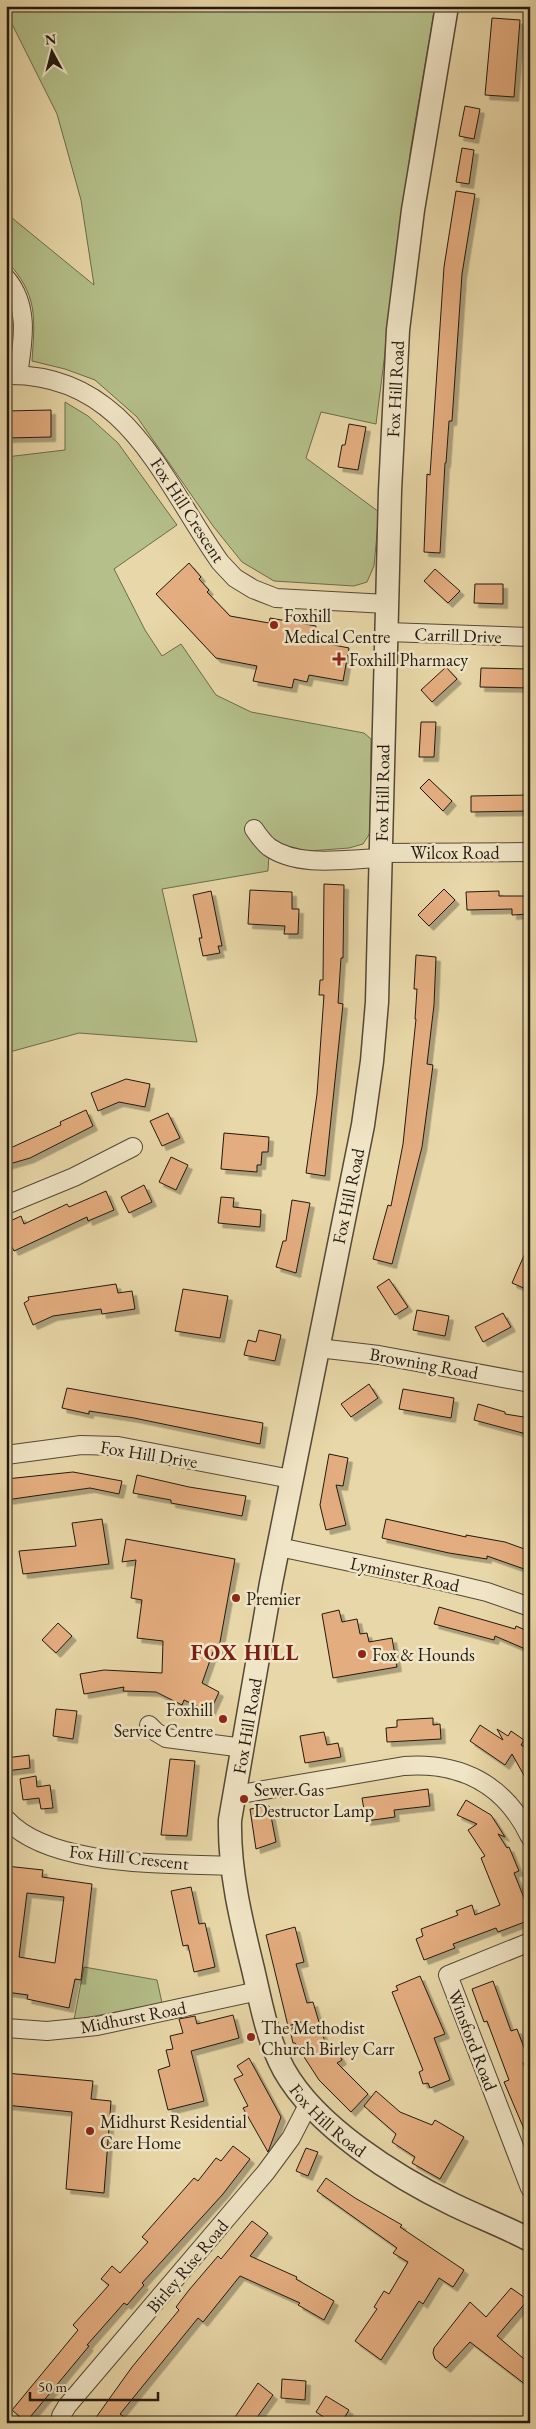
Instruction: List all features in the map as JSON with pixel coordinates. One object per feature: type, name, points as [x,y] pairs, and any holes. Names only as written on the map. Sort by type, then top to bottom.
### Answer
[{"type":"street","name":"Fox Hill Road","points":[[447,6],[413,210],[398,330],[387,604],[377,1002],[372,1061],[363,1125],[291,1479],[236,1795],[230,1820],[231,1866],[258,1991],[273,2046],[284,2069],[308,2105],[328,2124],[400,2174],[455,2206],[530,2240]]},
{"type":"street","points":[[6,278],[16,293],[23,318],[23,344],[12,375]]},
{"type":"street","name":"Fox Hill Crescent","points":[[12,375],[66,384],[89,394],[110,408],[146,446],[220,562],[241,582],[276,598],[387,604]]},
{"type":"street","name":"Carrill Drive","points":[[387,632],[530,638]]},
{"type":"street","name":"Wilcox Road","points":[[254,828],[268,846],[282,854],[297,858],[324,860],[381,856],[530,852]]},
{"type":"street","points":[[6,1205],[74,1177],[133,1146]]},
{"type":"street","name":"Browning Road","points":[[318,1348],[379,1355],[529,1380]]},
{"type":"street","name":"Fox Hill Drive","points":[[6,1454],[97,1444],[118,1446],[291,1479]]},
{"type":"street","name":"Lyminster Road","points":[[279,1547],[445,1582],[486,1592],[530,1606]]},
{"type":"street","points":[[149,1725],[166,1738],[244,1748]]},
{"type":"street","points":[[236,1795],[404,1766],[428,1764],[470,1774],[491,1787],[509,1805],[530,1836]]},
{"type":"street","name":"Fox Hill Crescent","points":[[6,1819],[16,1830],[55,1850],[90,1856],[150,1862],[231,1866]]},
{"type":"street","name":"Winsford Road","points":[[530,1942],[448,1975],[530,2188]]},
{"type":"street","name":"Midhurst Road","points":[[6,2028],[47,2031],[97,2026],[258,1991]]},
{"type":"street","name":"Birley Rise Road","points":[[61,2423],[67,2406],[266,2172],[290,2138],[308,2105]]},
{"type":"green space","points":[[6,6],[435,6],[411,147],[376,424],[321,412],[306,458],[379,512],[374,566],[367,582],[354,586],[274,581],[242,562],[213,526],[137,417],[95,380],[65,369],[32,361],[34,318],[29,295],[24,284],[6,260],[6,213],[94,285],[81,200],[57,114],[6,12]]},
{"type":"green space","points":[[65,402],[88,416],[118,443],[177,525],[114,569],[145,630],[162,656],[181,644],[216,695],[251,712],[364,733],[371,739],[370,833],[363,844],[349,848],[269,854],[268,871],[162,889],[197,1042],[79,1033],[6,1053],[6,457],[65,450]]},
{"type":"green space","points":[[84,1967],[157,1980],[162,2003],[74,2020]]},
{"type":"building","points":[[492,18],[520,20],[514,97],[485,95]]},
{"type":"building","points":[[465,106],[480,109],[474,139],[459,136]]},
{"type":"building","points":[[462,148],[474,150],[469,184],[456,182]]},
{"type":"building","points":[[456,191],[475,194],[462,274],[452,421],[449,421],[445,463],[440,553],[424,552],[427,474],[430,475],[444,267]]},
{"type":"building","points":[[51,410],[51,437],[6,438],[6,411]]},
{"type":"building","points":[[349,424],[366,427],[358,470],[338,467],[342,445],[345,445]]},
{"type":"building","name":"Foxhill Medical Centre","points":[[189,563],[201,577],[199,579],[209,590],[207,592],[230,616],[269,623],[270,618],[316,626],[313,641],[349,648],[343,681],[309,675],[307,682],[294,679],[292,688],[253,681],[257,666],[216,658],[156,594]]},
{"type":"building","points":[[435,569],[460,591],[448,603],[424,581]]},
{"type":"building","points":[[475,584],[503,584],[503,604],[474,603]]},
{"type":"building","points":[[446,667],[457,679],[432,702],[421,690]]},
{"type":"building","points":[[481,668],[530,669],[530,688],[480,687]]},
{"type":"building","points":[[421,722],[436,722],[434,757],[419,757]]},
{"type":"building","points":[[429,779],[452,801],[443,811],[420,788]]},
{"type":"building","points":[[530,795],[530,811],[471,812],[471,796]]},
{"type":"building","points":[[324,884],[344,885],[343,958],[341,958],[338,1003],[343,1004],[325,1176],[306,1173],[317,1094],[324,995],[319,995],[320,980],[323,980]]},
{"type":"building","points":[[444,889],[455,900],[429,926],[418,915]]},
{"type":"building","points":[[250,890],[292,892],[292,909],[299,909],[298,934],[284,934],[285,926],[248,924]]},
{"type":"building","points":[[211,891],[222,946],[218,946],[220,953],[203,956],[199,938],[202,938],[193,895]]},
{"type":"building","points":[[499,891],[499,896],[530,896],[530,914],[512,915],[512,909],[467,910],[466,892]]},
{"type":"building","points":[[416,955],[436,957],[434,1005],[427,1064],[433,1065],[422,1147],[392,1264],[373,1259],[388,1205],[391,1206],[403,1144],[416,1019],[417,989],[414,989]]},
{"type":"building","points":[[126,1079],[150,1084],[145,1107],[119,1102],[98,1111],[91,1093]]},
{"type":"building","points":[[86,1110],[93,1126],[30,1158],[6,1165],[6,1150],[61,1125],[60,1122]]},
{"type":"building","points":[[168,1113],[180,1138],[162,1146],[150,1121]]},
{"type":"building","points":[[224,1133],[269,1137],[268,1152],[262,1152],[261,1165],[257,1165],[257,1172],[221,1169]]},
{"type":"building","points":[[171,1157],[188,1165],[176,1190],[159,1182]]},
{"type":"building","points":[[144,1185],[152,1202],[129,1213],[121,1197]]},
{"type":"building","points":[[106,1191],[114,1210],[88,1221],[87,1217],[14,1251],[6,1235],[6,1223],[21,1216],[24,1224],[67,1204],[69,1207]]},
{"type":"building","points":[[221,1197],[234,1198],[233,1207],[261,1210],[260,1227],[218,1223]]},
{"type":"building","points":[[292,1200],[310,1203],[296,1273],[276,1267],[283,1241],[286,1241]]},
{"type":"building","points":[[530,1242],[530,1279],[526,1289],[512,1283]]},
{"type":"building","points":[[389,1279],[408,1307],[395,1315],[377,1287]]},
{"type":"building","points":[[116,1284],[118,1293],[132,1291],[135,1309],[102,1314],[101,1309],[53,1316],[33,1325],[24,1303],[29,1300],[28,1297]]},
{"type":"building","points":[[183,1289],[228,1296],[220,1338],[175,1331]]},
{"type":"building","points":[[417,1310],[449,1316],[445,1336],[413,1330]]},
{"type":"building","points":[[503,1313],[511,1327],[483,1342],[475,1327]]},
{"type":"building","points":[[259,1330],[281,1335],[275,1361],[244,1355],[248,1340],[256,1342]]},
{"type":"building","points":[[369,1384],[378,1398],[351,1417],[341,1404]]},
{"type":"building","points":[[67,1388],[263,1423],[260,1444],[134,1418],[89,1411],[89,1414],[62,1408]]},
{"type":"building","points":[[403,1389],[454,1398],[451,1418],[399,1409]]},
{"type":"building","points":[[478,1404],[505,1412],[505,1414],[530,1418],[530,1435],[474,1420]]},
{"type":"building","points":[[329,1454],[348,1458],[343,1486],[336,1485],[346,1525],[326,1530],[320,1505]]},
{"type":"building","points":[[73,1472],[122,1481],[119,1494],[90,1488],[6,1500],[6,1479]]},
{"type":"building","points":[[137,1475],[189,1487],[246,1496],[242,1516],[171,1503],[171,1500],[133,1493]]},
{"type":"building","points":[[102,1519],[109,1564],[23,1574],[19,1551],[76,1546],[72,1523]]},
{"type":"building","points":[[386,1519],[466,1537],[466,1535],[505,1542],[530,1551],[530,1561],[527,1570],[487,1556],[487,1559],[449,1553],[382,1538]]},
{"type":"building","points":[[126,1539],[235,1559],[218,1653],[213,1652],[202,1683],[219,1692],[210,1712],[184,1700],[182,1705],[156,1692],[123,1691],[124,1687],[84,1694],[80,1674],[104,1670],[162,1673],[163,1641],[137,1638],[142,1600],[131,1598],[136,1560],[122,1562]]},
{"type":"building","points":[[439,1607],[515,1629],[516,1626],[530,1632],[530,1651],[495,1636],[494,1640],[434,1624]]},
{"type":"building","name":"Fox & Hounds","points":[[339,1610],[342,1622],[357,1619],[360,1634],[367,1633],[369,1642],[392,1638],[397,1667],[333,1678],[322,1614]]},
{"type":"building","points":[[58,1623],[72,1636],[56,1653],[42,1640]]},
{"type":"building","points":[[56,1709],[77,1711],[73,1739],[53,1736]]},
{"type":"building","points":[[433,1718],[433,1725],[440,1724],[441,1739],[387,1742],[386,1728],[397,1727],[397,1720]]},
{"type":"building","points":[[480,1725],[503,1740],[497,1729],[508,1736],[511,1731],[524,1740],[521,1745],[530,1750],[530,1786],[512,1754],[505,1765],[470,1741]]},
{"type":"building","points":[[324,1732],[327,1745],[338,1743],[341,1757],[305,1763],[300,1736]]},
{"type":"building","points":[[29,1755],[30,1768],[6,1771],[6,1758]]},
{"type":"building","points":[[170,1759],[195,1761],[187,1836],[161,1835]]},
{"type":"building","points":[[36,1776],[37,1787],[50,1785],[53,1808],[41,1809],[39,1798],[23,1800],[20,1779]]},
{"type":"building","points":[[428,1789],[430,1806],[394,1810],[395,1817],[366,1821],[362,1798]]},
{"type":"building","points":[[466,1800],[491,1815],[505,1837],[498,1834],[507,1848],[509,1847],[519,1871],[514,1873],[526,1903],[530,1901],[530,1920],[498,1932],[496,1928],[453,1944],[455,1948],[424,1960],[416,1939],[423,1936],[421,1929],[458,1915],[456,1911],[472,1905],[475,1915],[500,1905],[481,1858],[485,1856],[468,1830],[477,1824],[457,1815]]},
{"type":"building","points":[[269,1806],[276,1842],[256,1849],[250,1809]]},
{"type":"building","points":[[6,1866],[43,1870],[42,1877],[92,1884],[81,1980],[75,1979],[69,2008],[27,1999],[28,1995],[6,1992]],"holes":[[[27,1893],[64,1897],[55,1963],[19,1957]]]},
{"type":"building","points":[[191,1887],[199,1924],[205,1923],[215,1967],[194,1972],[188,1945],[183,1946],[171,1891]]},
{"type":"building","points":[[295,1927],[304,1962],[296,1964],[307,2003],[313,2002],[327,2049],[333,2045],[342,2060],[337,2063],[368,2094],[351,2112],[319,2080],[295,2043],[293,2043],[290,2030],[301,2022],[288,2026],[266,1935]]},
{"type":"building","points":[[420,1976],[445,2034],[434,2038],[450,2080],[430,2088],[428,2083],[423,2084],[419,2072],[423,2070],[392,1992],[398,1990],[396,1986]]},
{"type":"building","points":[[493,1981],[511,2031],[517,2029],[529,2061],[523,2063],[530,2080],[530,2143],[504,2082],[509,2080],[487,2021],[484,2022],[472,1989]]},
{"type":"building","points":[[233,2015],[239,2038],[191,2051],[204,2101],[168,2110],[158,2070],[170,2066],[166,2050],[173,2049],[170,2036],[183,2033],[179,2019],[195,2016],[197,2024]]},
{"type":"building","points":[[249,2058],[281,2117],[268,2152],[243,2108],[248,2106],[234,2079],[243,2075],[237,2066]]},
{"type":"building","name":"Midhurst Residential Care Home","points":[[6,2073],[93,2081],[91,2099],[111,2101],[104,2193],[66,2189],[72,2112],[6,2105]]},
{"type":"building","points":[[376,2091],[400,2112],[432,2125],[435,2120],[464,2137],[440,2179],[412,2163],[415,2157],[392,2142],[396,2134],[364,2106]]},
{"type":"building","points":[[233,2146],[250,2159],[223,2194],[142,2283],[144,2285],[127,2305],[124,2303],[87,2345],[89,2346],[26,2422],[12,2410],[78,2330],[73,2325],[109,2285],[101,2279],[112,2266],[120,2273],[148,2242],[142,2237],[194,2178],[198,2181],[216,2158],[221,2161]]},
{"type":"building","points":[[306,2148],[318,2152],[308,2176],[296,2171]]},
{"type":"building","points":[[326,2178],[355,2198],[402,2225],[400,2227],[464,2270],[453,2287],[439,2278],[423,2304],[419,2301],[381,2360],[355,2341],[377,2309],[374,2307],[384,2291],[389,2294],[408,2262],[393,2253],[397,2248],[317,2191]]},
{"type":"building","points":[[252,2221],[268,2233],[250,2256],[297,2277],[296,2279],[334,2301],[324,2320],[298,2305],[300,2303],[240,2276],[203,2322],[198,2318],[120,2414],[133,2423],[92,2423],[132,2367],[179,2310],[176,2307],[189,2290],[218,2256],[221,2259]]},
{"type":"building","points":[[511,2288],[528,2300],[497,2336],[530,2364],[530,2388],[470,2342],[446,2368],[435,2359],[434,2348],[470,2302],[486,2317]]},
{"type":"building","points":[[282,2379],[306,2381],[305,2400],[281,2398]]},
{"type":"building","points":[[258,2383],[273,2395],[253,2423],[231,2423]]},
{"type":"building","points":[[326,2396],[349,2410],[341,2423],[333,2423],[316,2412]]},
{"type":"place","name":"Foxhill Medical Centre","points":[[274,625]]},
{"type":"place","name":"Foxhill Pharmacy","points":[[339,659]]},
{"type":"place","name":"Premier","points":[[236,1598]]},
{"type":"place","name":"Fox & Hounds","points":[[362,1654]]},
{"type":"place","name":"Foxhill Service Centre","points":[[223,1719]]},
{"type":"place","name":"Sewer Gas Destructor Lamp","points":[[244,1799]]},
{"type":"place","name":"The Methodist Church Birley Carr","points":[[251,2037]]},
{"type":"place","name":"Midhurst Residential Care Home","points":[[90,2131]]},
{"type":"district","name":"FOX HILL","points":[[245,1652]]}]
